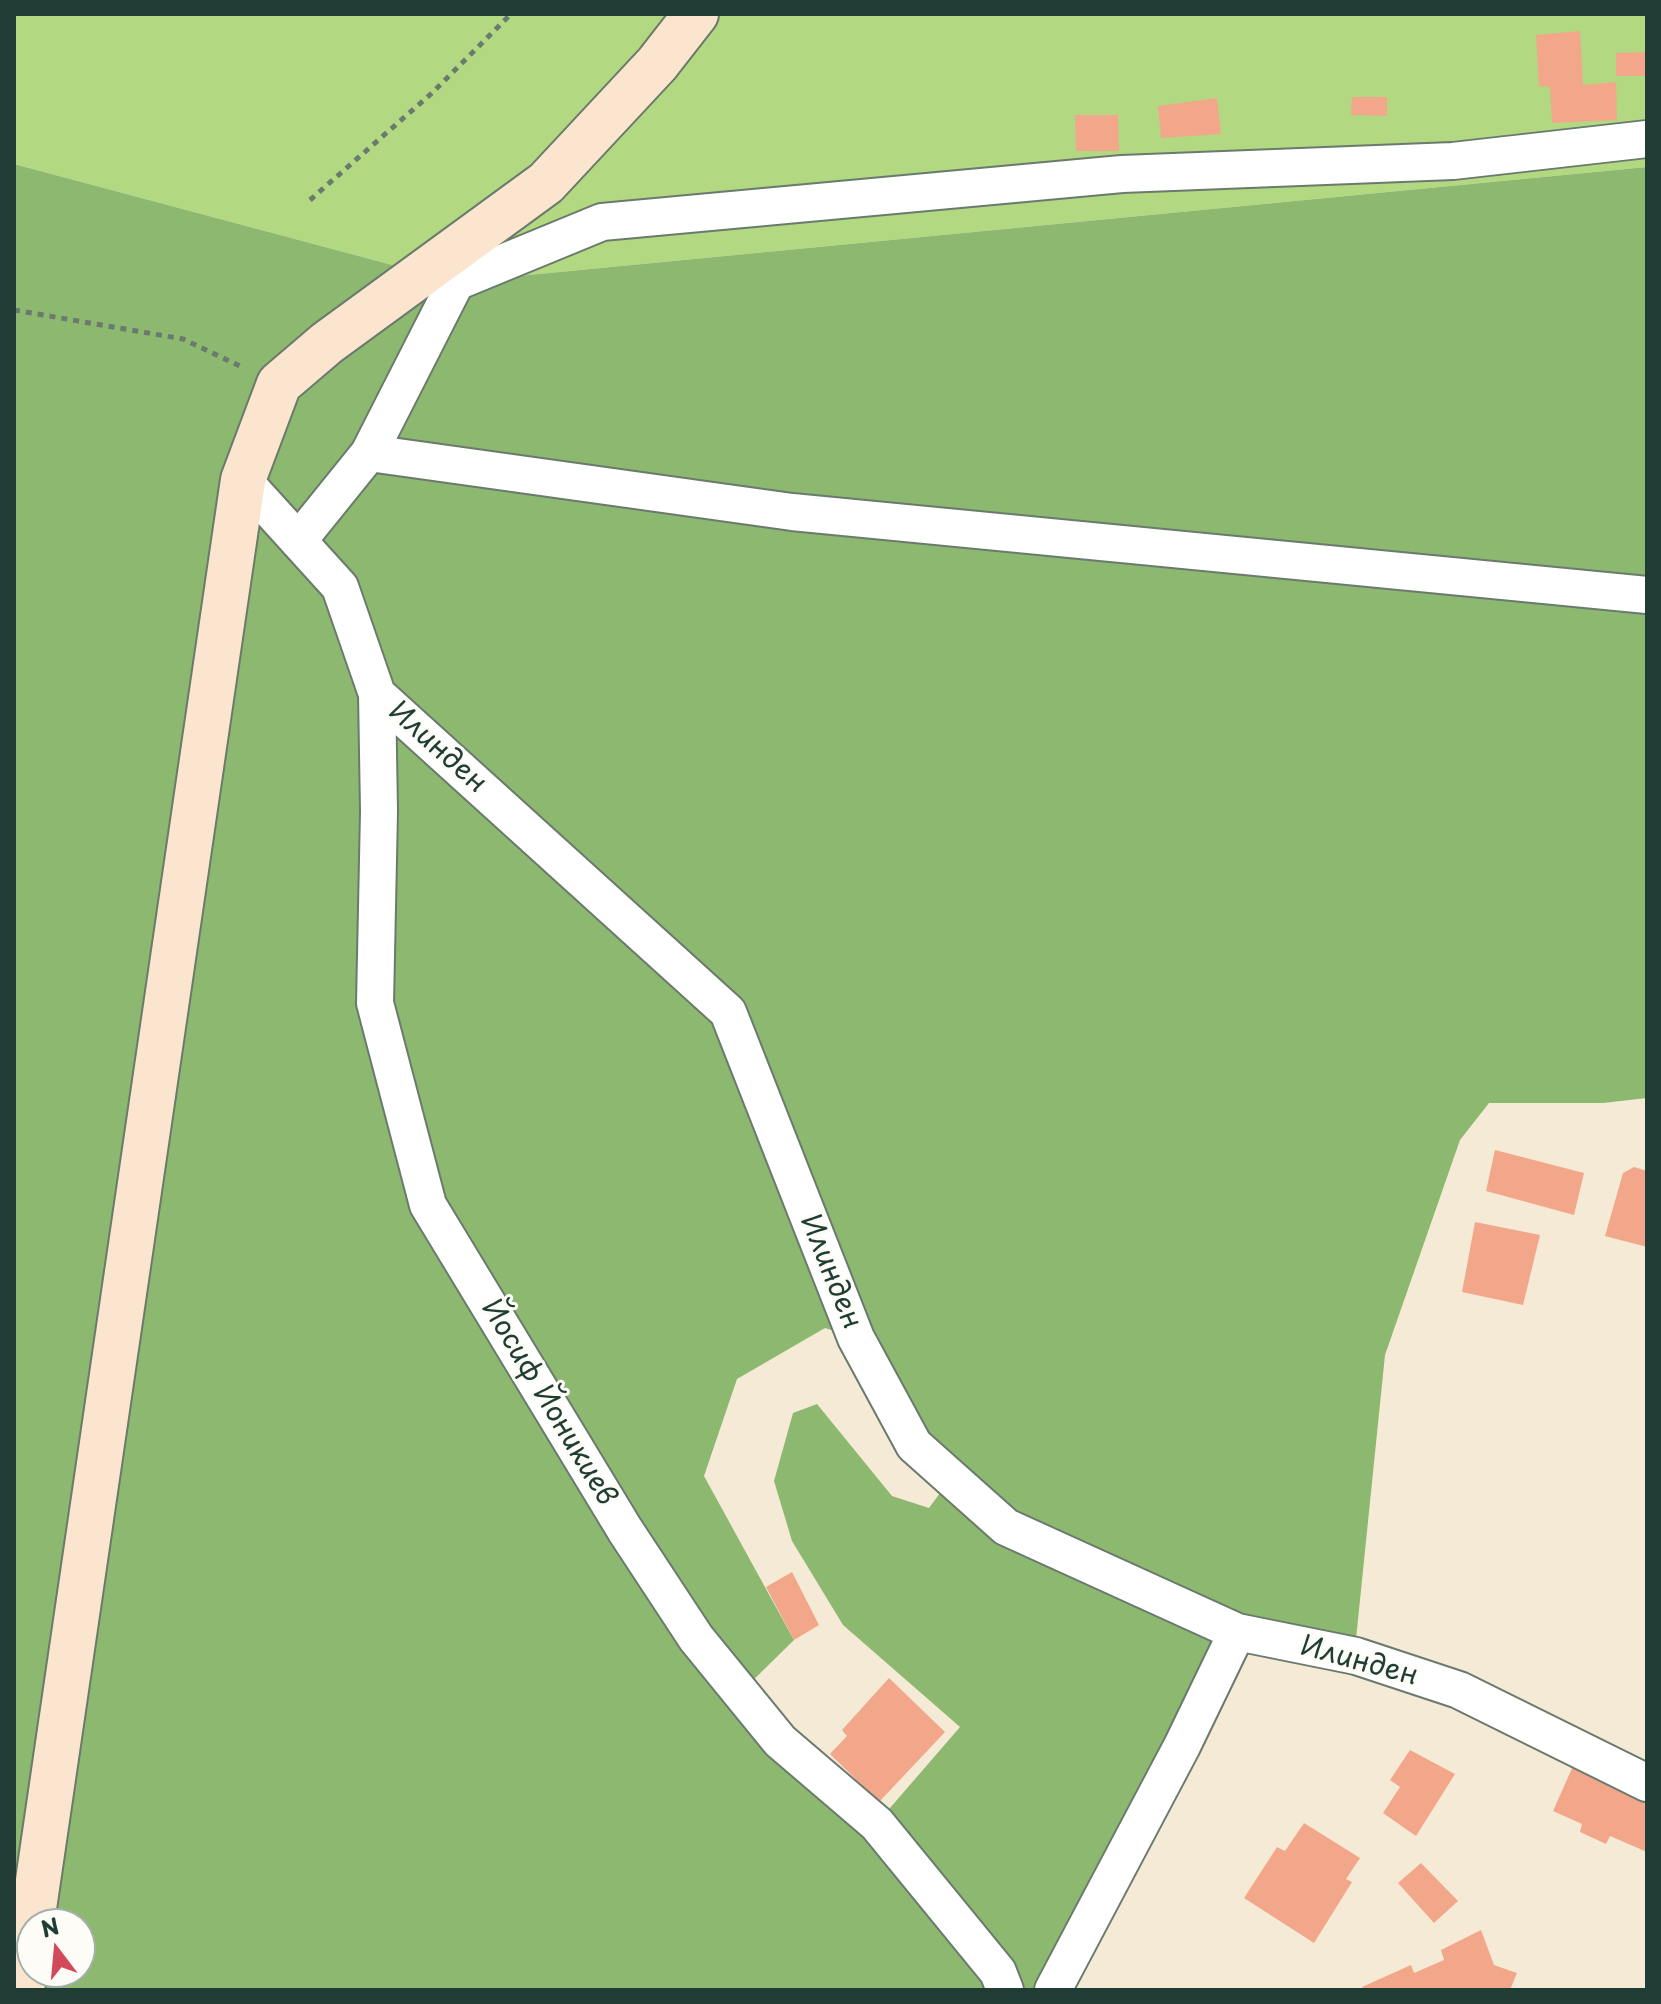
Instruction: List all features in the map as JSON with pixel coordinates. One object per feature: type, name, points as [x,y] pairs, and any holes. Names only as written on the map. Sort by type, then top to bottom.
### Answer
[{"type":"street","points":[[22,1990],[243,480],[279,384],[327,343],[546,183],[657,64],[696,14]]},
{"type":"street","points":[[298,541],[369,453],[456,282],[602,222],[1122,174],[1453,161],[1647,139]]},
{"type":"street","points":[[369,453],[792,512],[1647,595]]},
{"type":"street","name":"Илинден","points":[[243,480],[340,587],[377,694],[728,1012],[856,1338],[914,1445],[1006,1527],[1237,1632],[1356,1656],[1459,1690],[1647,1783]]},
{"type":"street","name":"Йосиф Йоникиев","points":[[377,694],[379,811],[375,1003],[428,1205],[625,1530],[696,1638],[780,1741],[877,1824],[998,1972],[1005,1990]]},
{"type":"street","points":[[1053,1990],[1182,1746],[1237,1632]]},
{"type":"path","points":[[310,200],[432,93],[511,14]]},
{"type":"path","points":[[14,310],[183,339],[279,384]]},
{"type":"green space","points":[[14,14],[1647,14],[1647,167],[456,282],[14,164]]},
{"type":"green space","points":[[14,164],[456,282],[1647,167],[1647,1098],[1603,1103],[1489,1103],[1460,1140],[1385,1355],[1356,1639],[1237,1633],[1053,1990],[14,1990]],"holes":[[[825,1328],[856,1338],[951,1478],[929,1508],[892,1496],[817,1404],[793,1413],[774,1481],[792,1541],[843,1625],[960,1727],[877,1823],[741,1692],[794,1640],[704,1476],[737,1379]]]},
{"type":"building","points":[[1580,31],[1583,85],[1616,82],[1617,120],[1552,123],[1550,87],[1539,86],[1536,35]]},
{"type":"building","points":[[1647,52],[1647,76],[1616,76],[1616,53]]},
{"type":"building","points":[[1352,97],[1387,97],[1387,116],[1351,115]]},
{"type":"building","points":[[1217,98],[1221,134],[1161,138],[1158,106]]},
{"type":"building","points":[[1075,115],[1118,115],[1119,151],[1076,151]]},
{"type":"building","points":[[1495,1150],[1584,1173],[1574,1215],[1486,1191]]},
{"type":"building","points":[[1634,1167],[1647,1171],[1647,1247],[1605,1236],[1623,1173]]},
{"type":"building","points":[[1475,1222],[1540,1235],[1523,1305],[1462,1292]]},
{"type":"building","points":[[792,1572],[819,1625],[794,1640],[766,1587]]},
{"type":"building","points":[[889,1678],[945,1732],[879,1802],[830,1754],[847,1736],[842,1730]]},
{"type":"building","points":[[1410,1750],[1455,1774],[1416,1836],[1383,1813],[1400,1787],[1390,1780]]},
{"type":"building","points":[[1573,1766],[1647,1799],[1647,1852],[1610,1836],[1606,1844],[1580,1832],[1582,1824],[1553,1811]]},
{"type":"building","points":[[1304,1823],[1360,1858],[1346,1879],[1352,1882],[1314,1943],[1244,1898],[1277,1847],[1285,1851]]},
{"type":"building","points":[[1421,1863],[1458,1901],[1434,1923],[1398,1883]]},
{"type":"building","points":[[1481,1930],[1494,1965],[1517,1973],[1510,1990],[1364,1990],[1362,1987],[1411,1965],[1414,1973],[1444,1960],[1441,1950]]}]
